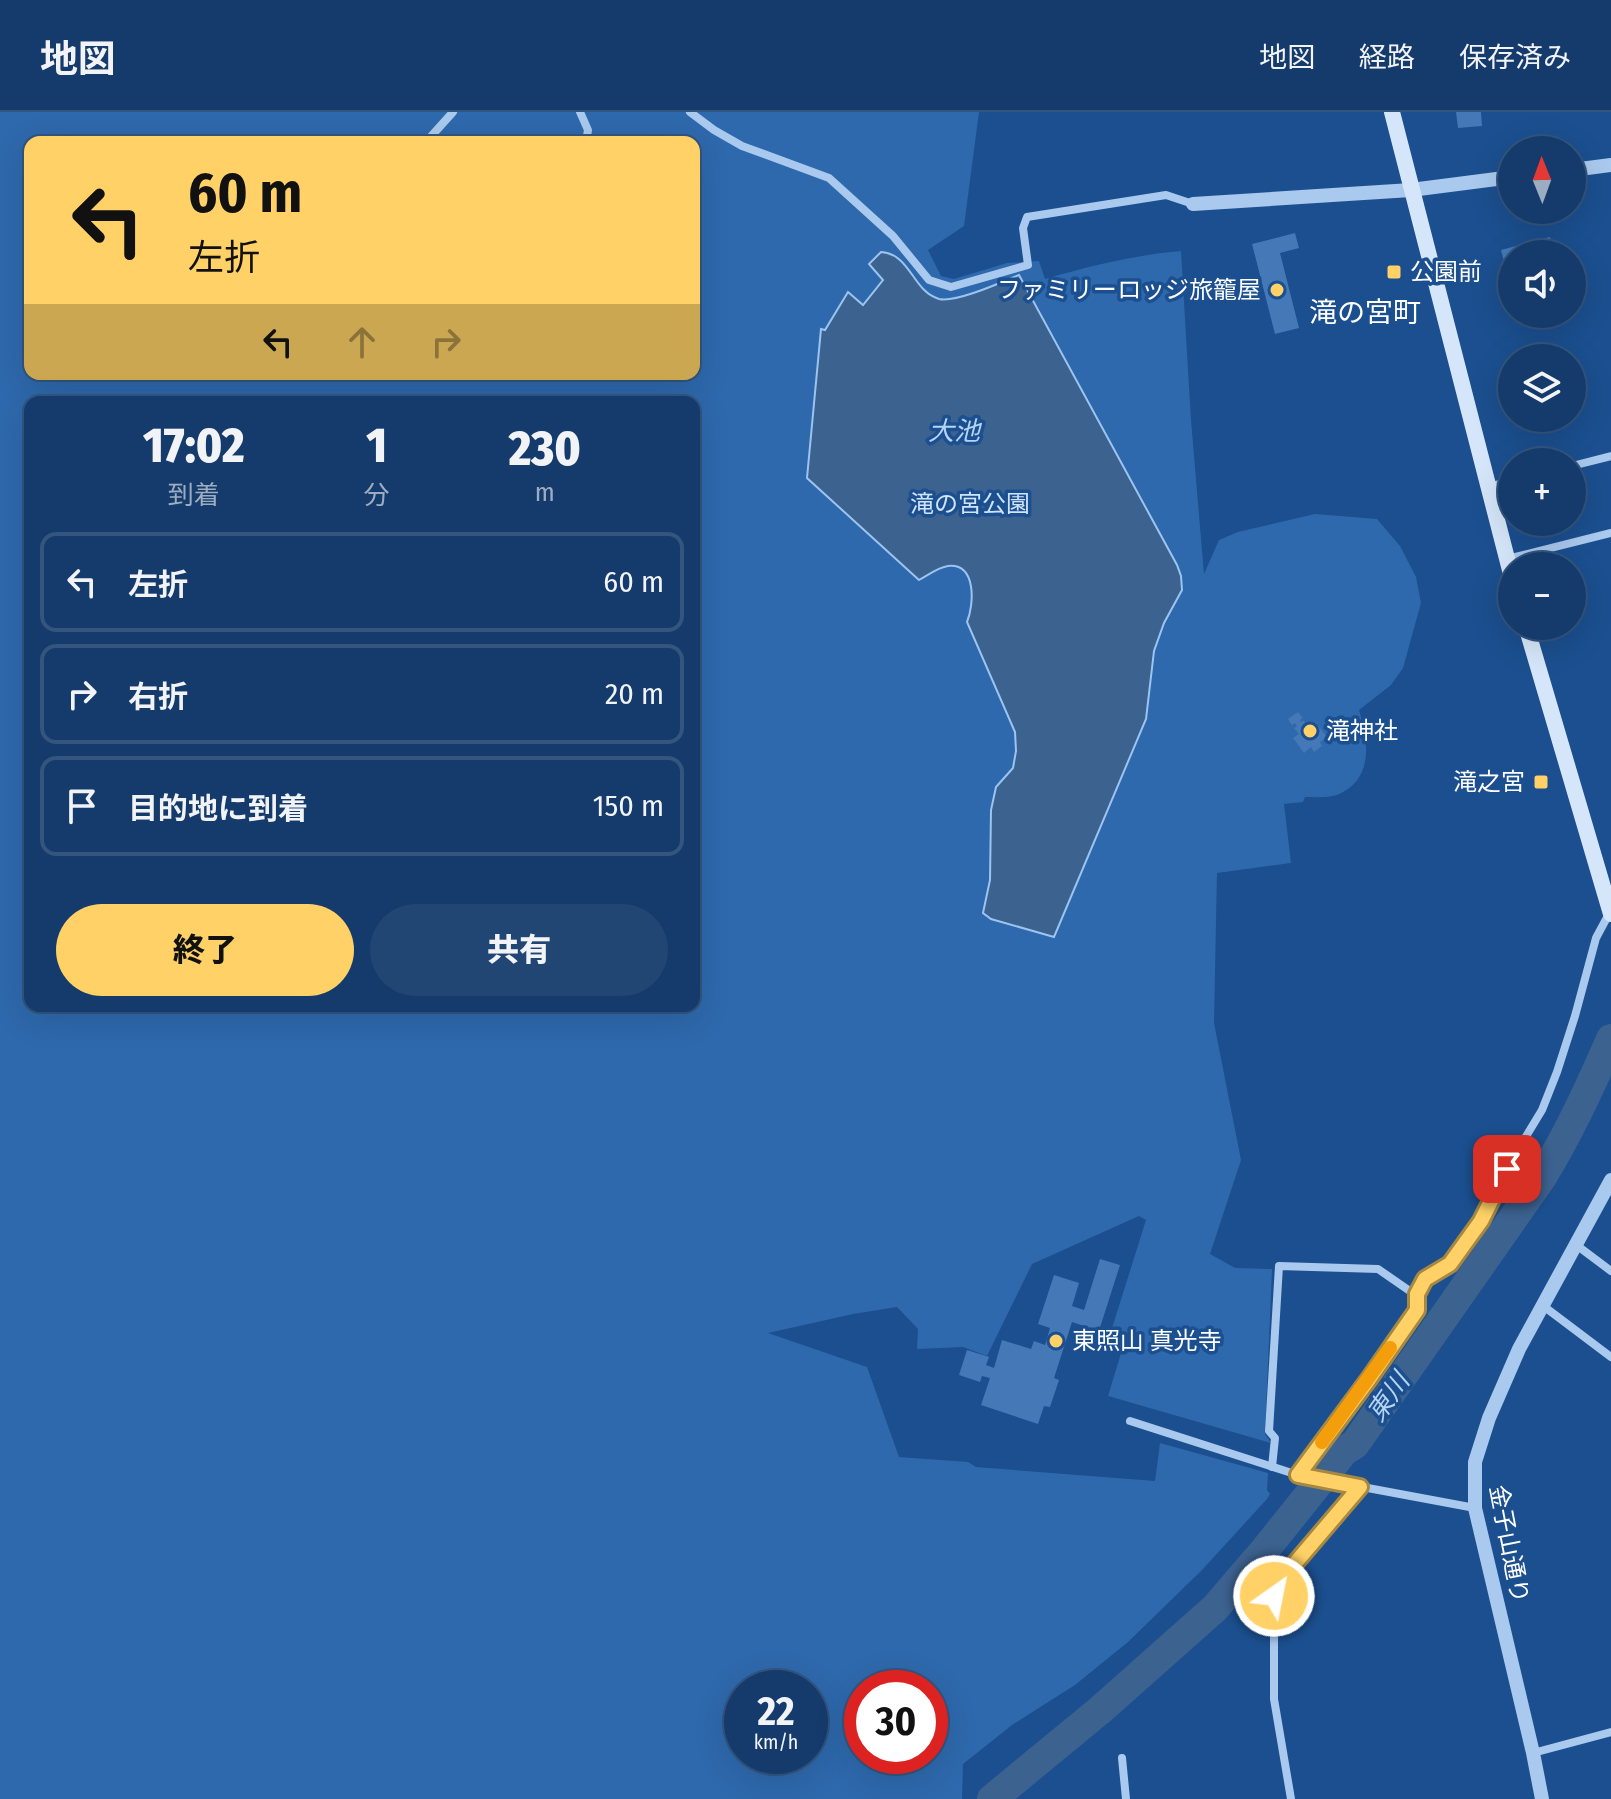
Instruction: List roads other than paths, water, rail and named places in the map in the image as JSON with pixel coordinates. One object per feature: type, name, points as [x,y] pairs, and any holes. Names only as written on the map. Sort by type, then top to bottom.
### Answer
[{"type":"main road","points":[[1392,112],[1504,552]]},
{"type":"main road","points":[[1530,640],[1609,901]]},
{"type":"street","points":[[431,136],[453,112]]},
{"type":"street","points":[[580,112],[588,130],[587,136]]},
{"type":"street","points":[[690,112],[742,146],[829,178],[893,236],[929,280],[951,287],[1028,265],[1023,228],[1027,217],[1166,195],[1193,204],[1411,190],[1498,179]]},
{"type":"street","points":[[1586,168],[1611,165]]},
{"type":"street","points":[[1586,462],[1611,456]]},
{"type":"street","points":[[1488,487],[1498,484]]},
{"type":"street","points":[[1534,552],[1611,533]]},
{"type":"street","points":[[1300,1475],[1417,1310],[1417,1296],[1425,1279],[1450,1264],[1481,1221],[1542,1110],[1575,1016],[1609,901]]},
{"type":"street","name":"金子山通り","points":[[1542,1799],[1475,1508],[1475,1462],[1489,1418],[1519,1349],[1611,1180]]},
{"type":"street","points":[[1575,1244],[1611,1271]]},
{"type":"street","points":[[1272,1467],[1275,1438],[1269,1431],[1279,1266],[1378,1269],[1417,1296]]},
{"type":"street","points":[[1542,1305],[1611,1357]]},
{"type":"street","points":[[1130,1421],[1300,1475],[1475,1508]]},
{"type":"street","points":[[1291,1799],[1274,1699],[1274,1588],[1356,1487]]},
{"type":"street","points":[[1533,1753],[1611,1732]]},
{"type":"street","points":[[1122,1758],[1126,1799]]},
{"type":"water","name":"大池","points":[[881,252],[899,259],[923,289],[939,299],[967,295],[1019,275],[1181,576],[1182,590],[1164,623],[1154,651],[1146,719],[1054,937],[991,919],[983,913],[990,880],[991,810],[996,787],[1013,768],[1016,751],[1015,732],[967,622],[972,596],[969,578],[957,567],[948,566],[919,580],[807,478],[821,329],[825,330],[848,292],[863,305],[883,280],[869,264]]},
{"type":"waterway","name":"東川","points":[[992,1799],[1099,1711],[1215,1608],[1344,1451],[1355,1444],[1542,1177],[1579,1110],[1611,1039]]},
{"type":"place","name":"公園前","points":[[1394,272]]},
{"type":"place","name":"ファミリーロッジ旅籠屋","points":[[1277,290]]},
{"type":"place","name":"滝神社","points":[[1310,731]]},
{"type":"place","name":"滝之宮","points":[[1541,782]]},
{"type":"place","name":"東照山 真光寺","points":[[1056,1341]]},
{"type":"district","name":"滝の宮町","points":[[1365,312]]},
{"type":"park label","name":"滝の宮公園","points":[[970,504]]}]
